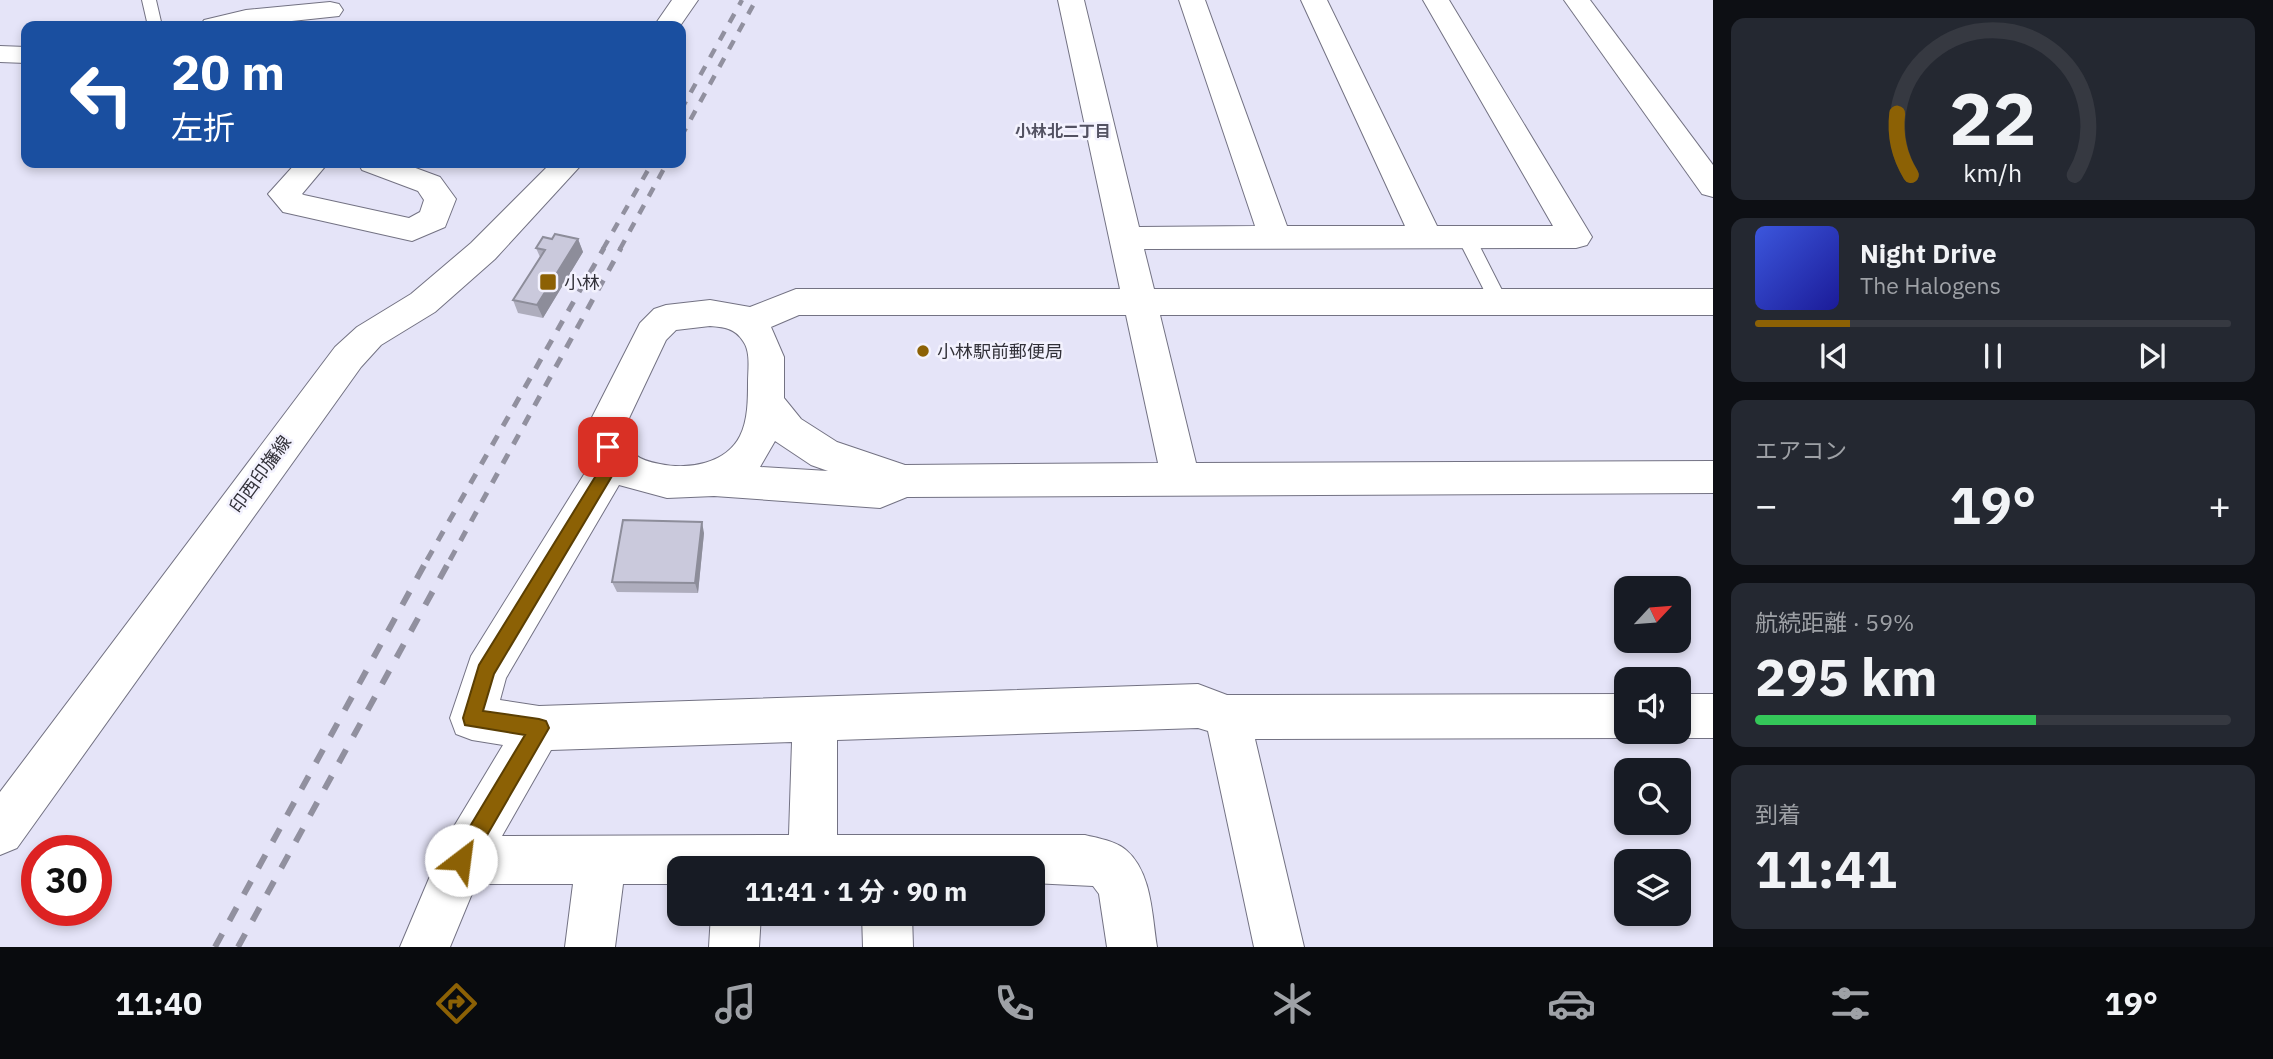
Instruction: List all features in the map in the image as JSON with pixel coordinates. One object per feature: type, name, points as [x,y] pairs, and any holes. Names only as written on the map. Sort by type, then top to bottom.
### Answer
[{"type":"street","points":[[670,21],[685,0]]},
{"type":"street","points":[[1071,0],[1181,480]]},
{"type":"street","points":[[1192,0],[1275,237]]},
{"type":"street","points":[[1314,0],[1426,237]]},
{"type":"street","points":[[1126,238],[1576,237],[1436,0]]},
{"type":"street","points":[[1577,0],[1713,187]]},
{"type":"street","points":[[234,21],[331,12]]},
{"type":"street","points":[[0,54],[21,55]]},
{"type":"street","points":[[308,168],[284,194],[294,204],[412,230],[434,219],[440,199],[429,184],[386,168]]},
{"type":"street","name":"印西印旛線","points":[[0,831],[348,357],[369,337],[423,303],[483,251],[563,168]]},
{"type":"street","points":[[746,323],[796,302],[1713,302]]},
{"type":"street","points":[[714,480],[746,460],[757,442],[766,401],[766,357],[758,334],[738,316],[710,313],[666,318],[652,332],[603,433],[613,461],[634,475],[667,482],[714,480],[880,491],[905,481]]},
{"type":"street","points":[[766,401],[788,430],[824,454],[905,481],[1713,477]]},
{"type":"street","points":[[613,461],[486,671],[472,718],[539,728],[1198,706],[1227,717],[1614,716]]},
{"type":"street","points":[[1691,716],[1713,716]]},
{"type":"street","points":[[1227,717],[1279,947]]},
{"type":"street","points":[[812,856],[815,719]]},
{"type":"street","points":[[425,947],[461,860],[539,728]]},
{"type":"street","points":[[1045,860],[1085,859],[1108,866],[1122,884],[1132,947]]},
{"type":"street","points":[[461,860],[667,862]]},
{"type":"street","points":[[590,947],[601,860]]},
{"type":"street","points":[[734,947],[735,926]]},
{"type":"street","points":[[887,926],[888,947]]},
{"type":"lane","points":[[149,0],[154,21]]},
{"type":"lane","points":[[1466,237],[1499,302]]},
{"type":"building","points":[[555,234],[578,239],[537,305],[513,300],[545,250],[536,248],[543,237],[552,239]]},
{"type":"building","points":[[623,520],[702,522],[695,583],[612,582]]},
{"type":"railway","points":[[686,101],[742,0]]},
{"type":"railway","points":[[686,128],[756,0]]},
{"type":"railway","points":[[603,249],[649,168]]},
{"type":"railway","points":[[620,249],[664,168]]},
{"type":"railway","points":[[427,560],[604,248]]},
{"type":"railway","points":[[450,560],[621,248]]},
{"type":"railway","points":[[215,947],[428,558]]},
{"type":"railway","points":[[238,947],[451,558]]},
{"type":"place","name":"小林","points":[[548,282]]},
{"type":"place","name":"小林駅前郵便局","points":[[923,351]]},
{"type":"district","name":"小林北二丁目","points":[[1063,131]]},
{"type":"route","points":[[461,860],[539,728],[472,718],[486,671],[613,461],[608,447]]}]
